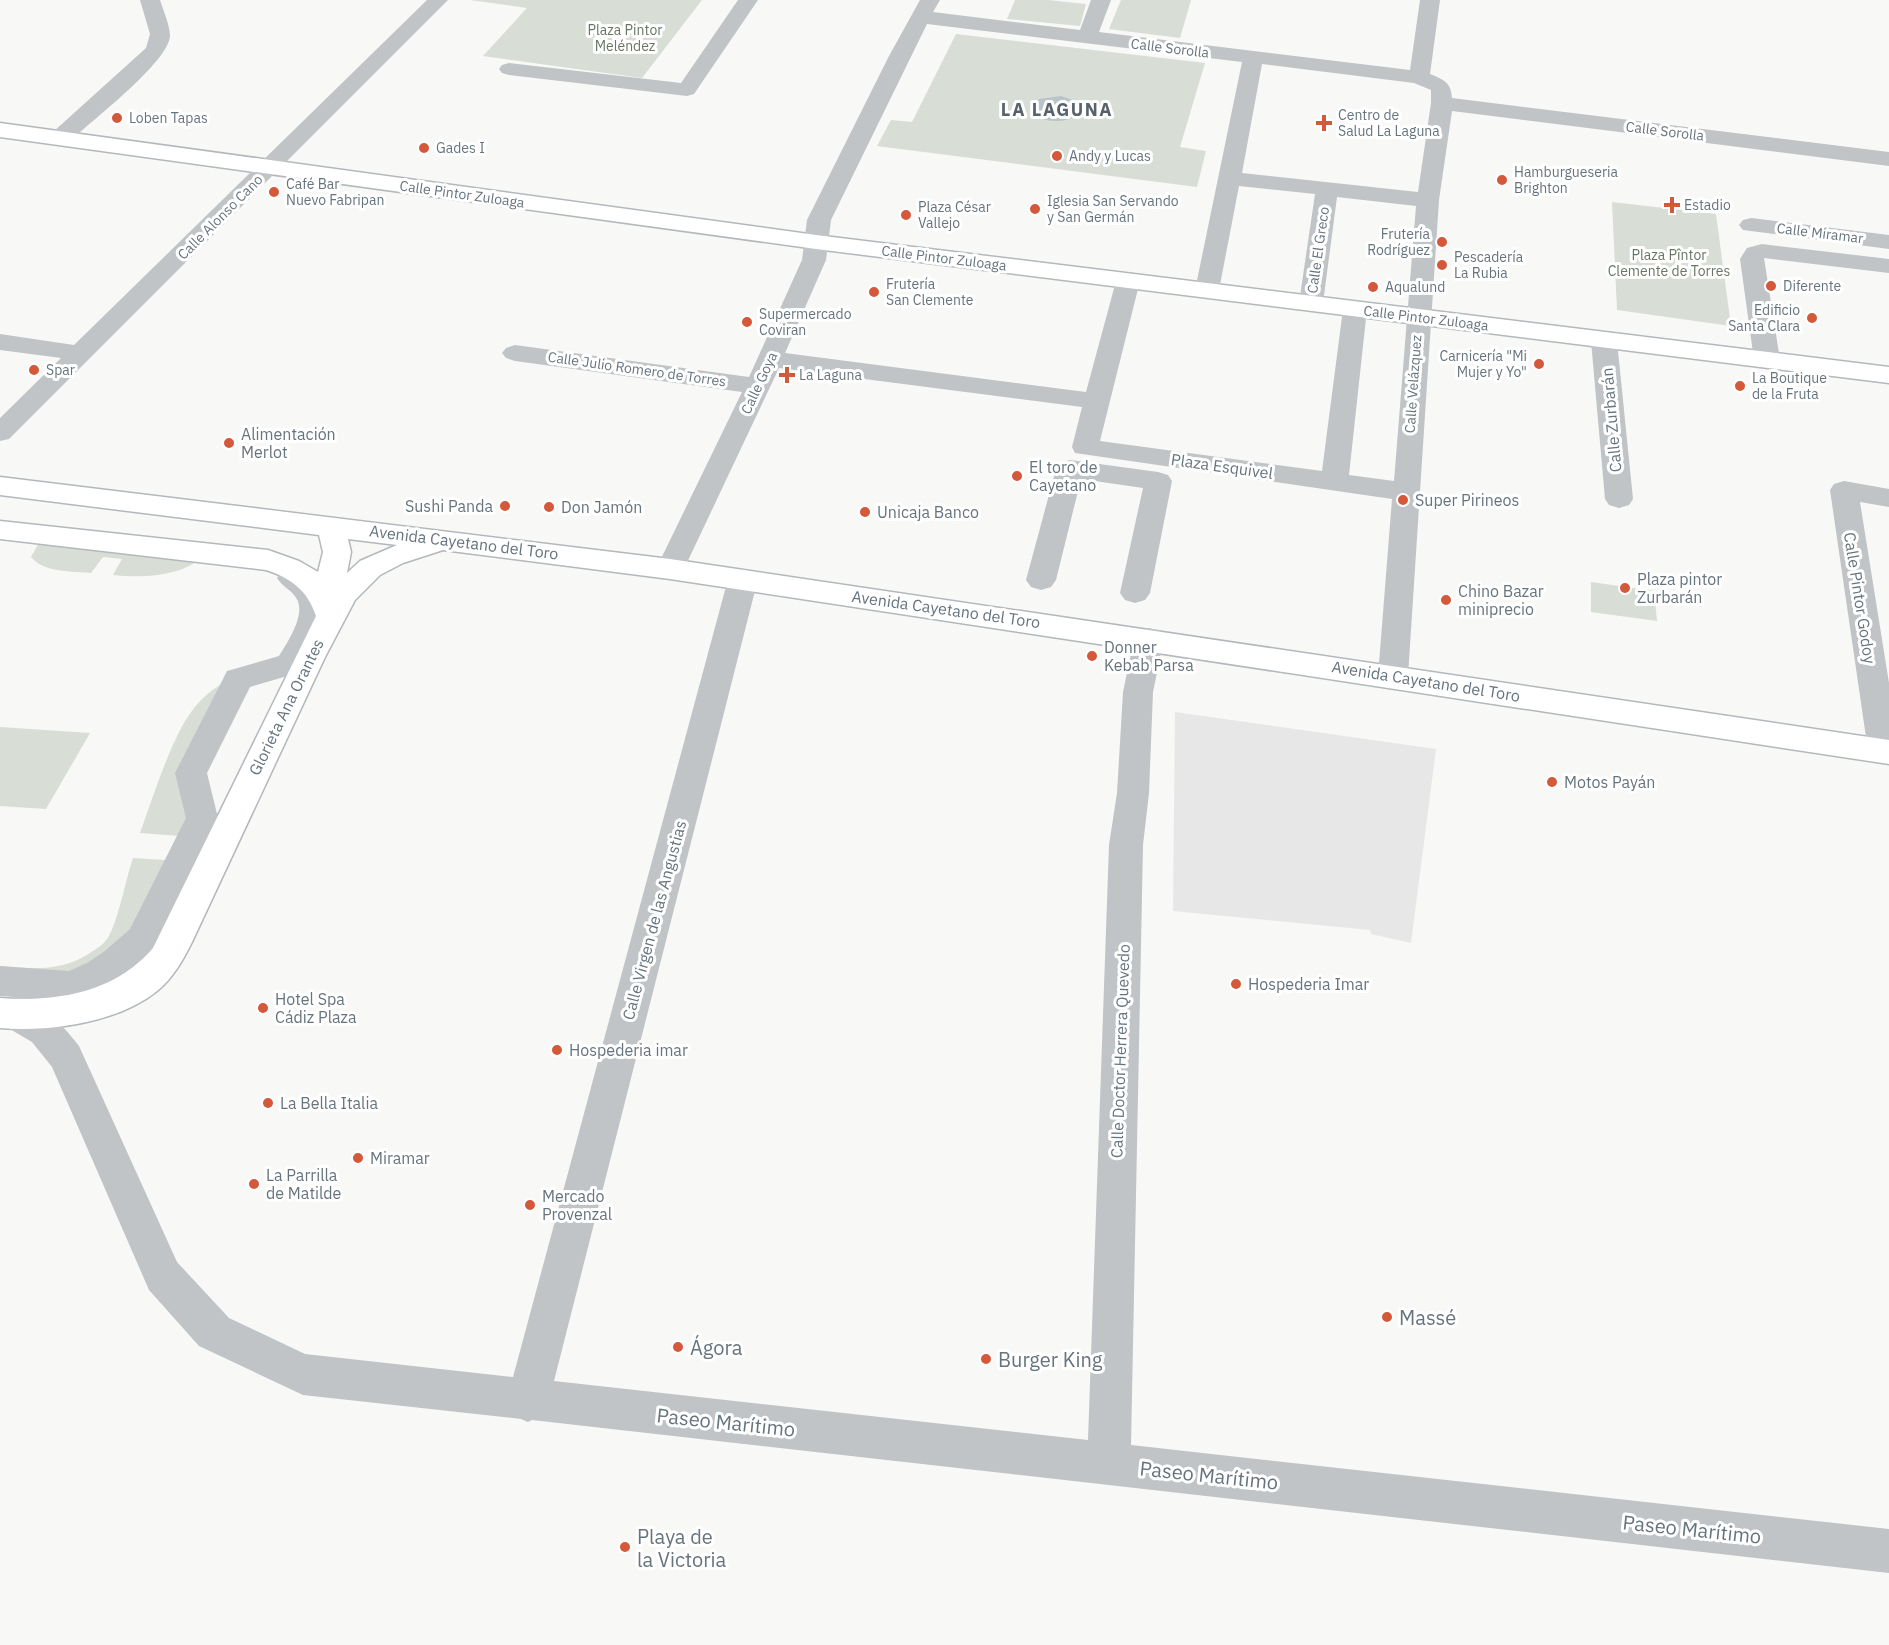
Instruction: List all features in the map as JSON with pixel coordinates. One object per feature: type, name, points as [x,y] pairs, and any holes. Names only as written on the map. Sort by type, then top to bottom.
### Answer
[{"type":"street","points":[[61,137],[138,69],[156,50],[160,34],[150,0]]},
{"type":"street","name":"Calle Alonso Cano","points":[[0,433],[438,0]]},
{"type":"street","points":[[509,69],[687,90],[748,0]]},
{"type":"street","points":[[1086,38],[1101,0]]},
{"type":"street","points":[[1430,0],[1419,77],[1441,87],[1442,103]]},
{"type":"street","name":"Calle Sorolla","points":[[926,8],[1086,38],[1419,77]]},
{"type":"street","name":"Calle Goya","points":[[670,569],[758,386],[814,260],[819,220],[899,56],[926,8]]},
{"type":"street","points":[[1207,290],[1253,58]]},
{"type":"street","name":"Calle Sorolla","points":[[1442,103],[1889,159]]},
{"type":"street","name":"Calle Velázquez","points":[[1393,676],[1428,200],[1442,103]]},
{"type":"street","name":"Calle Pintor Zuloaga","points":[[0,130],[816,242],[1889,375]]},
{"type":"street","points":[[1230,178],[1326,193],[1428,200]]},
{"type":"street","name":"Calle El Greco","points":[[1311,303],[1326,193]]},
{"type":"street","name":"Calle Miramar","points":[[1751,225],[1889,242]]},
{"type":"street","name":"Calle Miramar","points":[[1767,360],[1752,259],[1755,253],[1762,251],[1889,266]]},
{"type":"street","name":"Plaza Esquivel","points":[[1128,281],[1095,401],[1085,447],[1406,492]]},
{"type":"street","points":[[1334,482],[1355,309]]},
{"type":"street","name":"Calle Zurbarán","points":[[1604,341],[1619,499]]},
{"type":"street","points":[[0,342],[82,354]]},
{"type":"street","name":"Calle Julio Romero de Torres","points":[[515,353],[758,386]]},
{"type":"street","points":[[770,359],[1095,401]]},
{"type":"street","points":[[1041,580],[1070,469],[1158,481],[1135,593]]},
{"type":"street","name":"Avenida Cayetano del Toro","points":[[0,486],[743,579],[1887,752]]},
{"type":"street","name":"Calle Pintor Godoy","points":[[1887,752],[1844,490],[1889,498]]},
{"type":"street","points":[[329,607],[337,552],[331,526]]},
{"type":"street","points":[[0,530],[268,560],[296,571],[329,607]]},
{"type":"street","name":"Glorieta Ana Orantes","points":[[0,537],[263,566],[280,571],[306,589],[314,605],[315,615],[290,664],[238,679],[191,773],[202,818],[142,939],[129,953],[91,979],[5,1003]]},
{"type":"street","points":[[329,607],[370,568],[393,556],[445,540]]},
{"type":"street","name":"Calle Virgen de las Angustias","points":[[528,1401],[743,579]]},
{"type":"street","name":"Glorieta Ana Orantes","points":[[5,1003],[89,1006],[122,995],[147,978],[165,958],[329,607]]},
{"type":"street","name":"Calle Doctor Herrera Quevedo","points":[[1109,1464],[1126,846],[1133,793],[1138,692],[1149,639]]},
{"type":"street","name":"Paseo Marítimo","points":[[5,1003],[45,1031],[66,1057],[163,1276],[214,1332],[303,1374],[528,1401],[1889,1551]]},
{"type":"shaded area","points":[[1061,96],[1075,101],[1081,108],[1077,116],[1052,121],[1040,118],[1031,110],[1031,106],[1039,99]]},
{"type":"shaded area","points":[[1175,712],[1436,749],[1411,943],[1371,934],[1370,930],[1173,911]]},
{"type":"green space","name":"Plaza Pintor Meléndez","points":[[470,0],[702,0],[642,78],[483,56],[527,8]]},
{"type":"green space","points":[[1015,0],[1048,0],[1086,4],[1080,26],[1007,19]]},
{"type":"green space","points":[[1121,0],[1191,0],[1180,38],[1109,29]]},
{"type":"green space","points":[[956,34],[1205,63],[1180,147],[1206,151],[1197,187],[877,146],[891,120],[912,122]]},
{"type":"green space","name":"Plaza Pîntor Clemente de Torres","points":[[1612,202],[1716,214],[1731,326],[1617,310]]},
{"type":"green space","points":[[40,541],[200,559],[181,570],[147,576],[113,575],[122,559],[103,557],[91,573],[67,571],[43,566],[31,557]]},
{"type":"green space","points":[[1591,582],[1654,591],[1657,621],[1591,612]]},
{"type":"green space","points":[[228,681],[199,756],[193,837],[140,833],[163,768],[183,724],[206,695]]},
{"type":"green space","points":[[0,727],[90,733],[46,809],[0,806]]},
{"type":"green space","points":[[133,858],[181,861],[142,939],[91,979],[0,981],[0,966],[46,968],[57,966],[79,959],[102,945],[113,926]]},
{"type":"place","name":"Loben Tapas","points":[[117,118]]},
{"type":"place","name":"Centro de Salud La Laguna","points":[[1324,123]]},
{"type":"place","name":"Gades I","points":[[424,148]]},
{"type":"place","name":"Andy y Lucas","points":[[1057,156]]},
{"type":"place","name":"Hamburgueseria Brighton","points":[[1502,180]]},
{"type":"place","name":"Café Bar Nuevo Fabripan","points":[[274,192]]},
{"type":"place","name":"Estadio","points":[[1672,205]]},
{"type":"place","name":"Iglesia San Servando y San Germán","points":[[1035,209]]},
{"type":"place","name":"Plaza César Vallejo","points":[[906,215]]},
{"type":"place","name":"Frutería Rodríguez","points":[[1442,242]]},
{"type":"place","name":"Pescadería La Rubia","points":[[1442,265]]},
{"type":"place","name":"Diferente","points":[[1771,286]]},
{"type":"place","name":"Aqualund","points":[[1373,287]]},
{"type":"place","name":"Frutería San Clemente","points":[[874,292]]},
{"type":"place","name":"Edificio Santa Clara","points":[[1812,318]]},
{"type":"place","name":"Supermercado Coviran","points":[[747,322]]},
{"type":"place","name":"Carnicería \"Mi Mujer y Yo\"","points":[[1539,364]]},
{"type":"place","name":"Spar","points":[[34,370]]},
{"type":"place","name":"La Laguna","points":[[787,375]]},
{"type":"place","name":"La Boutique de la Fruta","points":[[1740,386]]},
{"type":"place","name":"Alimentación Merlot","points":[[229,443]]},
{"type":"place","name":"El toro de Cayetano","points":[[1017,476]]},
{"type":"place","name":"Super Pirineos","points":[[1403,500]]},
{"type":"place","name":"Sushi Panda","points":[[505,506]]},
{"type":"place","name":"Don Jamón","points":[[549,507]]},
{"type":"place","name":"Unicaja Banco","points":[[865,512]]},
{"type":"place","name":"Plaza pintor Zurbarán","points":[[1625,588]]},
{"type":"place","name":"Chino Bazar miniprecio","points":[[1446,600]]},
{"type":"place","name":"Donner Kebab Parsa","points":[[1092,656]]},
{"type":"place","name":"Motos Payán","points":[[1552,782]]},
{"type":"place","name":"Hospederia Imar","points":[[1236,984]]},
{"type":"place","name":"Hotel Spa Cádiz Plaza","points":[[263,1008]]},
{"type":"place","name":"Hospederia imar","points":[[557,1050]]},
{"type":"place","name":"La Bella Italia","points":[[268,1103]]},
{"type":"place","name":"Miramar","points":[[358,1158]]},
{"type":"place","name":"La Parrilla de Matilde","points":[[254,1184]]},
{"type":"place","name":"Mercado Provenzal","points":[[530,1205]]},
{"type":"place","name":"Massé","points":[[1387,1317]]},
{"type":"place","name":"Ágora","points":[[678,1347]]},
{"type":"place","name":"Burger King","points":[[986,1359]]},
{"type":"place","name":"Playa de la Victoria","points":[[625,1547]]},
{"type":"district","name":"LA LAGUNA","points":[[1057,109]]}]
